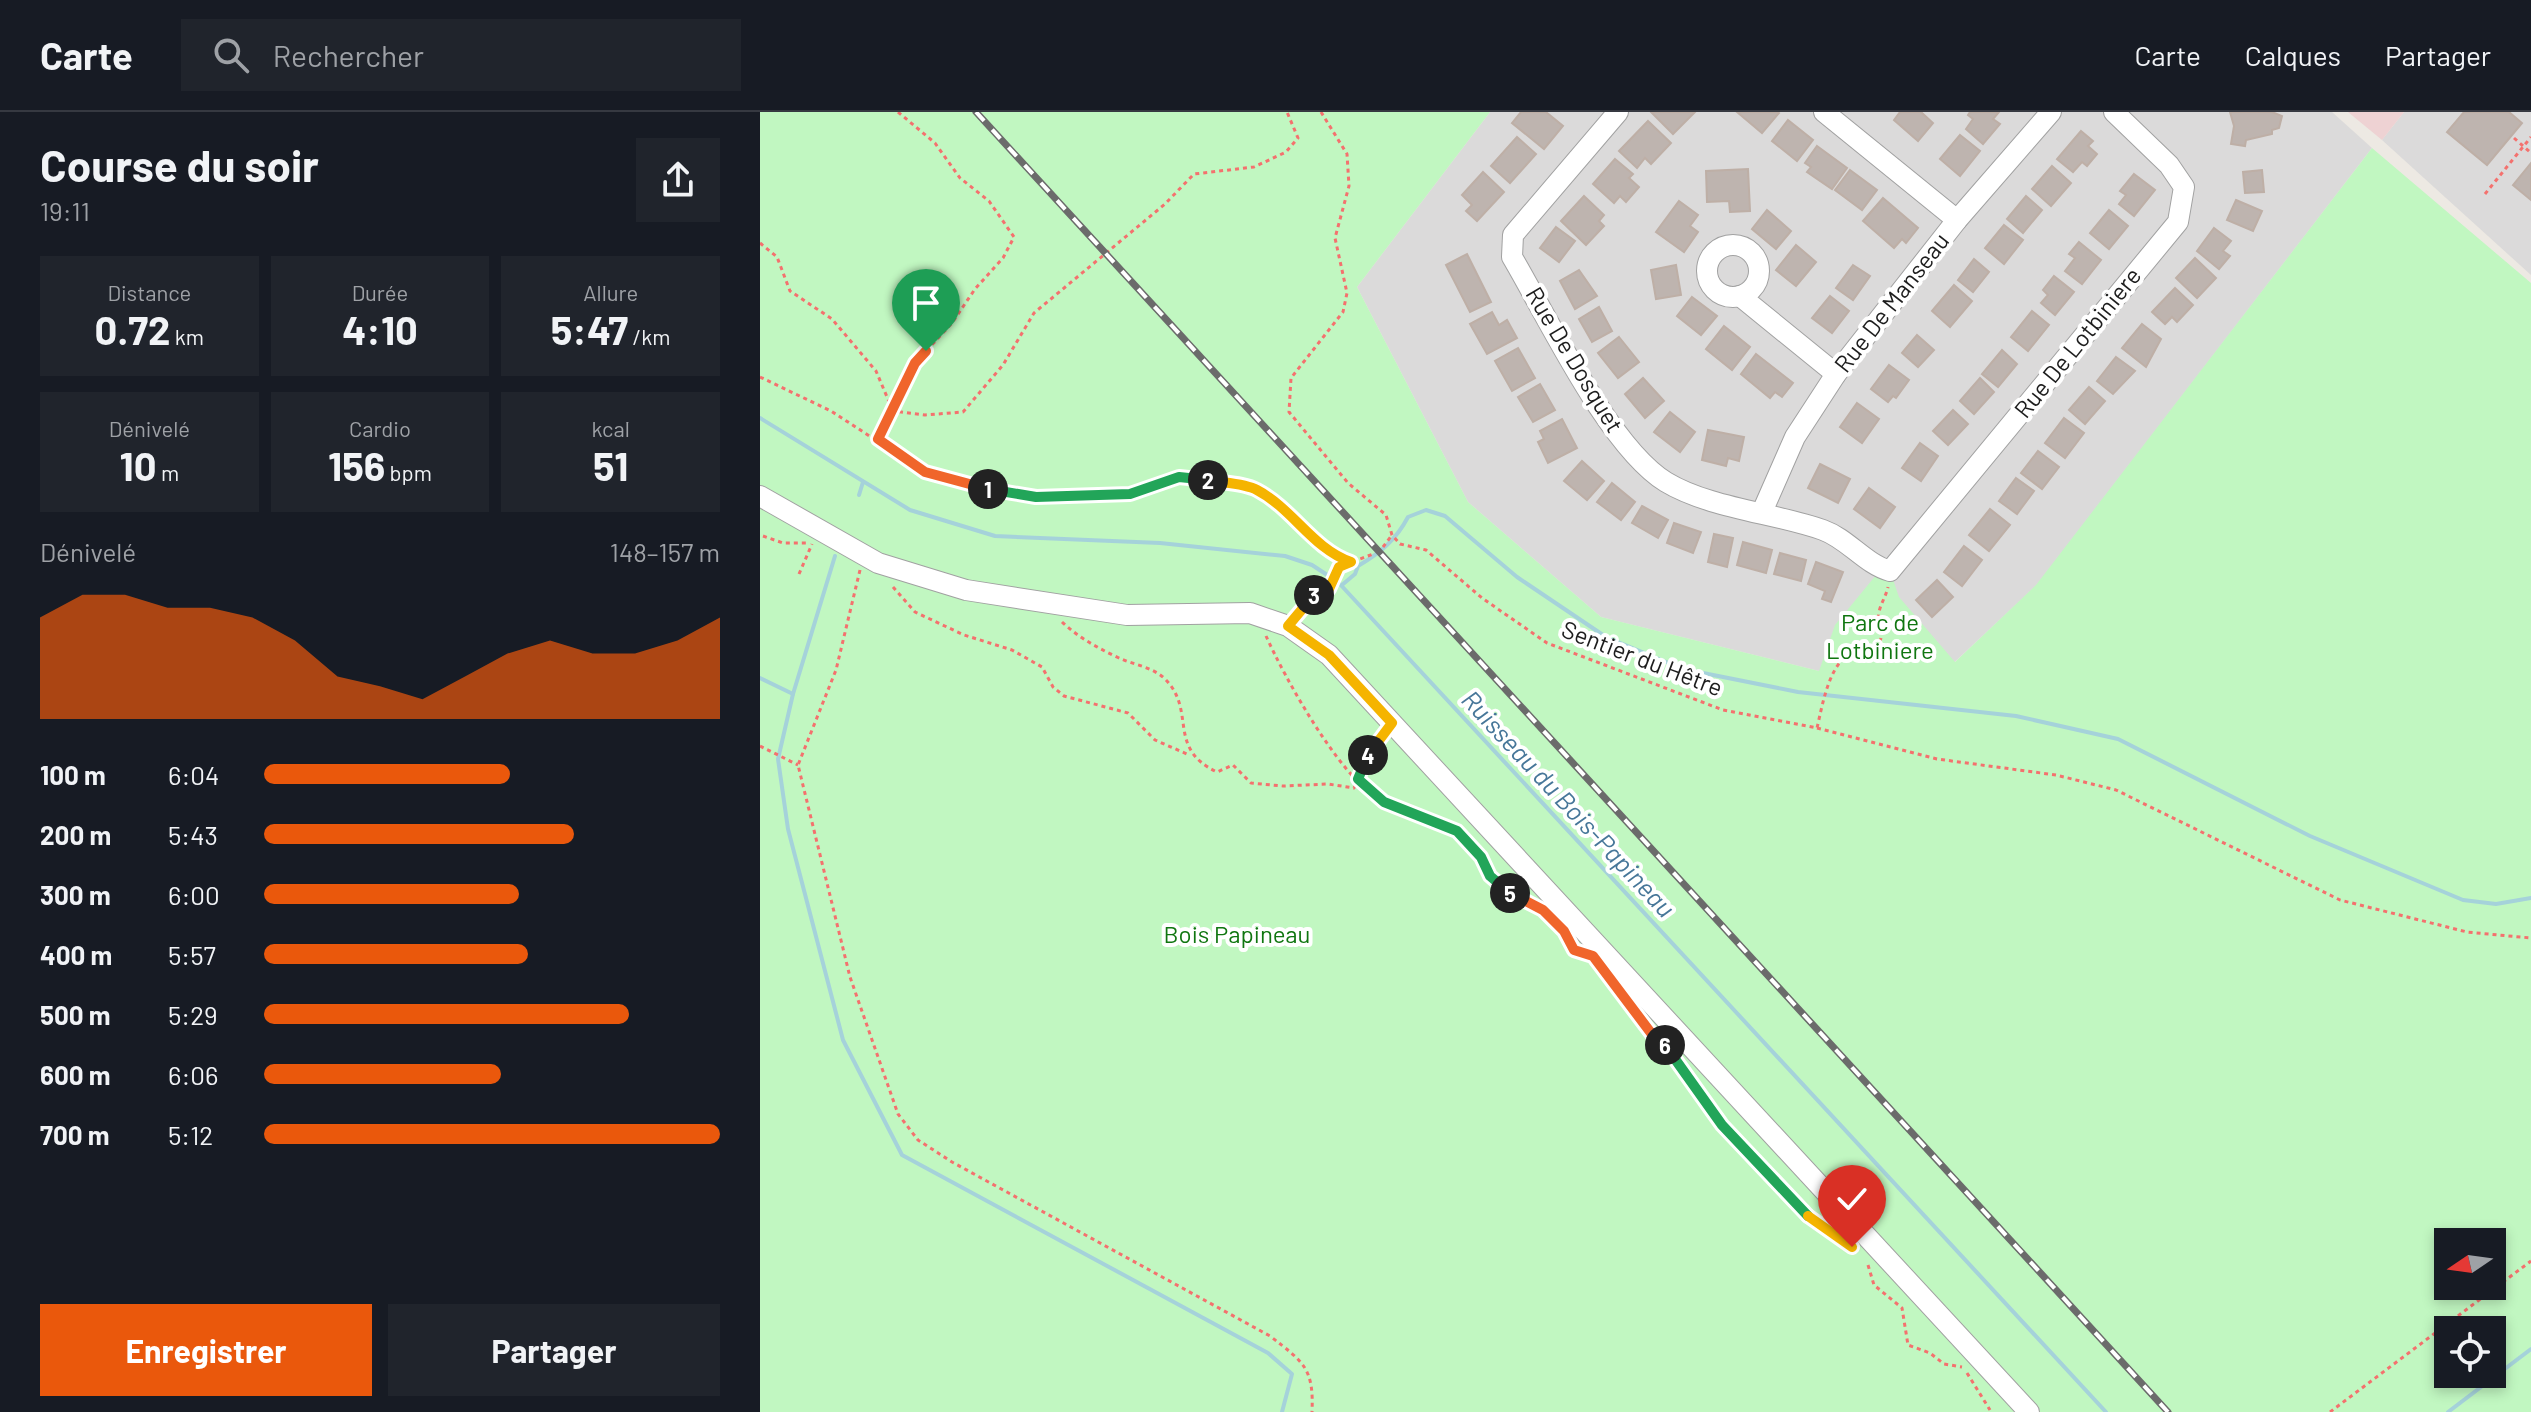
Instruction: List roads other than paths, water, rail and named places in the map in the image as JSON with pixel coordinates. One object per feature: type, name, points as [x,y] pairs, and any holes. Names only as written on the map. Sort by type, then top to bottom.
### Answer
[{"type":"street","name":"Rue De Dosquet","points":[[1618,112],[1513,235],[1512,257],[1614,430],[1647,467],[1667,483],[1695,495],[1826,531],[1890,571]]},
{"type":"street","points":[[1824,112],[1957,220]]},
{"type":"street","name":"Rue De Manseau","points":[[1762,512],[1795,437],[1836,374],[1957,220],[2051,112]]},
{"type":"street","name":"Rue De Lotbiniere","points":[[1890,571],[2178,222],[2184,187],[2169,165],[2114,112]]},
{"type":"street","points":[[1740,296],[1836,374]]},
{"type":"street","points":[[760,496],[818,536],[888,566],[966,590],[1127,615],[1256,615],[1288,626],[1329,655],[2029,1412]]},
{"type":"waterway","name":"Ruisseau du Bois-Papineau","points":[[760,418],[910,510],[995,536],[1160,543],[1285,556],[1312,565],[1338,582],[2106,1412]]},
{"type":"waterway","points":[[859,495],[863,482]]},
{"type":"waterway","points":[[1342,585],[1355,574],[1358,566],[1393,539],[1408,517],[1426,510],[1445,516],[1517,577],[1606,637],[1683,669],[1798,692],[2016,716],[2118,739],[2310,836],[2463,900],[2496,904],[2531,898]]},
{"type":"waterway","points":[[835,556],[793,694],[778,759],[788,829],[843,1040],[902,1155],[1268,1353],[1292,1374],[1282,1412]]},
{"type":"waterway","points":[[760,678],[793,694]]},
{"type":"waterway","points":[[2448,1412],[2531,1349]]},
{"type":"railway","points":[[976,112],[2168,1412]]},
{"type":"park label","name":"Parc de Lotbiniere","points":[[1880,637]]},
{"type":"park label","name":"Bois Papineau","points":[[1237,935]]}]
